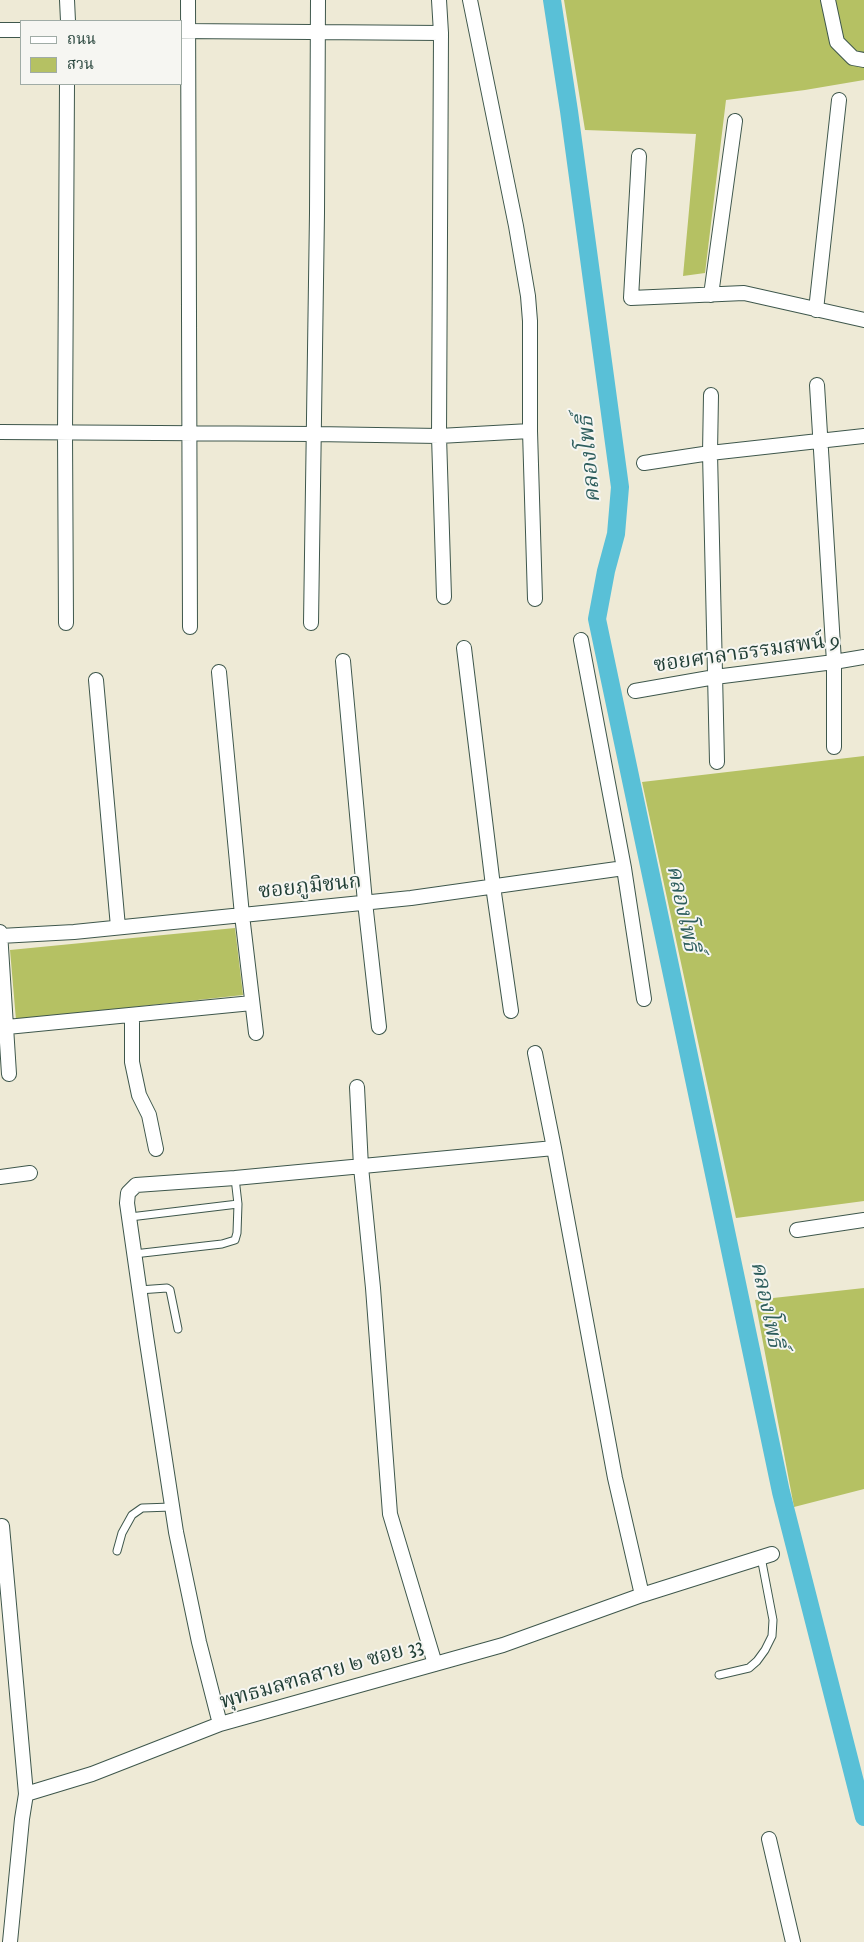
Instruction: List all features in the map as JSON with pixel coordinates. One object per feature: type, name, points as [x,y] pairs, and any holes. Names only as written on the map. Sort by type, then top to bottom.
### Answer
[{"type":"street","points":[[67,0],[68,20]]},
{"type":"street","points":[[188,0],[184,31],[190,434],[190,627]]},
{"type":"street","points":[[311,622],[318,0]]},
{"type":"street","points":[[439,0],[441,33],[439,436],[444,597]]},
{"type":"street","points":[[470,0],[516,226],[528,296],[535,599]]},
{"type":"street","points":[[828,0],[838,42],[853,58],[864,60]]},
{"type":"street","points":[[0,30],[20,30]]},
{"type":"street","points":[[184,31],[441,33]]},
{"type":"street","points":[[66,623],[67,85]]},
{"type":"street","points":[[816,310],[839,100]]},
{"type":"street","points":[[711,295],[735,121]]},
{"type":"street","points":[[639,156],[631,298],[744,293],[864,320]]},
{"type":"street","points":[[817,385],[834,662],[834,747]]},
{"type":"street","points":[[711,396],[710,453],[717,762]]},
{"type":"street","points":[[0,432],[439,436],[530,431]]},
{"type":"street","points":[[644,463],[710,453],[864,436]]},
{"type":"street","points":[[581,640],[624,868],[644,999]]},
{"type":"street","points":[[464,648],[493,886],[511,1012]]},
{"type":"street","name":"ซอยศาลาธรรมสพน์ 9","points":[[635,691],[715,677],[864,657]]},
{"type":"street","points":[[344,661],[365,902],[379,1027]]},
{"type":"street","points":[[219,672],[242,914],[256,1033]]},
{"type":"street","points":[[96,680],[118,927]]},
{"type":"street","name":"ซอยภูมิชนก","points":[[0,936],[118,927],[365,902],[624,868]]},
{"type":"street","points":[[0,932],[7,1027],[8,1074]]},
{"type":"street","points":[[7,1027],[252,1003]]},
{"type":"street","points":[[132,1015],[132,1062],[140,1095],[149,1115],[156,1149]]},
{"type":"street","points":[[535,1053],[615,1478],[642,1595]]},
{"type":"street","points":[[357,1087],[361,1167],[373,1288],[390,1514],[435,1664]]},
{"type":"street","points":[[220,1724],[199,1642],[172,1506],[139,1290],[128,1193],[136,1185],[361,1167],[554,1148]]},
{"type":"street","points":[[0,1177],[30,1173]]},
{"type":"street","points":[[797,1230],[864,1220]]},
{"type":"street","points":[[2,1526],[26,1794],[10,1942]]},
{"type":"street","name":"พุทธมลฑลสาย ๒ ซอย 33","points":[[26,1794],[92,1774],[220,1724],[503,1645],[642,1595],[767,1556]]},
{"type":"street","points":[[769,1839],[793,1942]]},
{"type":"lane","points":[[134,1254],[222,1244],[234,1240],[237,1233],[238,1204],[235,1178]]},
{"type":"lane","points":[[130,1217],[238,1204]]},
{"type":"lane","points":[[139,1290],[167,1288],[170,1290],[178,1329]]},
{"type":"lane","points":[[117,1551],[122,1533],[132,1515],[142,1508],[172,1506]]},
{"type":"lane","points":[[719,1675],[749,1668],[765,1650],[772,1636],[773,1620],[767,1556]]},
{"type":"green space","points":[[564,0],[864,0],[864,80],[726,100],[705,273],[683,276],[696,134],[585,130]]},
{"type":"green space","points":[[864,756],[864,1201],[736,1218],[642,782]]},
{"type":"green space","points":[[235,928],[243,995],[16,1020],[10,950]]},
{"type":"green space","points":[[864,1288],[864,1489],[794,1507],[755,1300]]},
{"type":"waterway","name":"คลองโพธิ์","points":[[552,0],[620,487],[616,534],[606,571],[597,619],[781,1492],[864,1817]]}]
